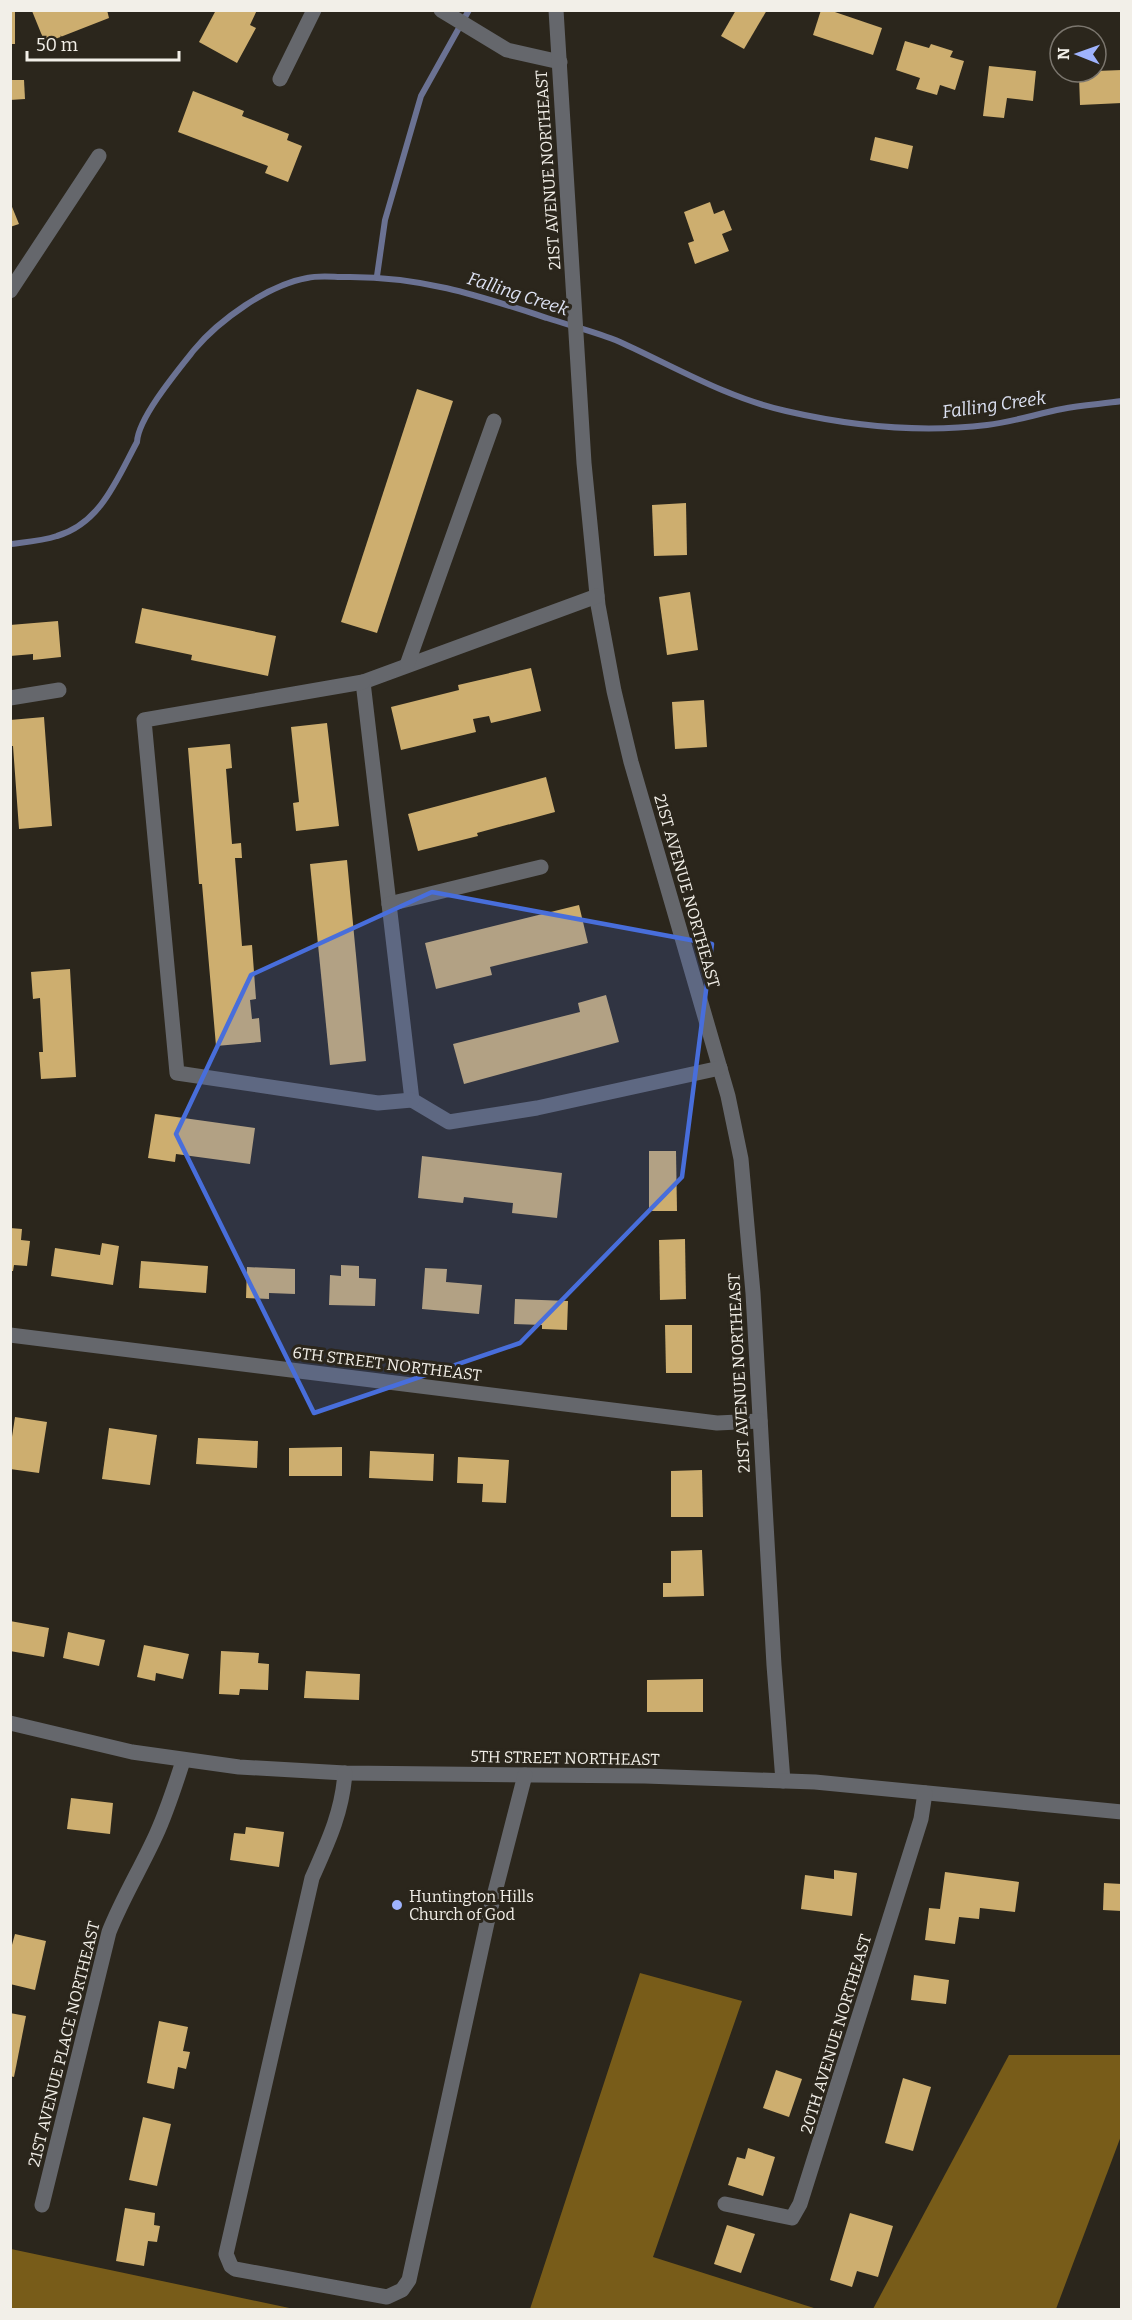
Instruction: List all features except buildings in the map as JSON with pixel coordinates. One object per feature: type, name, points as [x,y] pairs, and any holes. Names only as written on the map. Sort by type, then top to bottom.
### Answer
[{"type":"street","points":[[280,79],[314,10]]},
{"type":"street","points":[[441,10],[507,50],[560,62]]},
{"type":"street","name":"21ST AVENUE NORTHEAST","points":[[556,10],[584,463],[597,596],[614,691],[631,762],[728,1096],[741,1159],[751,1271],[783,1781]]},
{"type":"street","points":[[10,291],[99,156]]},
{"type":"street","points":[[407,665],[494,421]]},
{"type":"street","points":[[597,596],[363,682],[144,720],[177,1073],[378,1103],[412,1100],[449,1122],[537,1108],[720,1068]]},
{"type":"street","points":[[363,682],[412,1100]]},
{"type":"street","points":[[10,698],[59,690]]},
{"type":"street","points":[[389,904],[541,867]]},
{"type":"street","name":"6TH STREET NORTHEAST","points":[[10,1335],[705,1421],[760,1422]]},
{"type":"street","name":"5TH STREET NORTHEAST","points":[[10,1723],[101,1745],[183,1761],[239,1767],[345,1773],[645,1776],[783,1781],[1122,1812]]},
{"type":"street","name":"21ST AVENUE PLACE NORTHEAST","points":[[42,2205],[109,1932],[155,1837],[174,1792],[183,1761]]},
{"type":"street","points":[[345,1773],[337,1822],[312,1878],[226,2254],[231,2266],[236,2269],[387,2297],[402,2290],[409,2280],[487,1923],[525,1775]]},
{"type":"street","name":"20TH AVENUE NORTHEAST","points":[[726,2204],[792,2218],[801,2204],[921,1820],[924,1793]]},
{"type":"highlighted area","points":[[432,892],[712,944],[682,1177],[520,1343],[314,1413],[176,1134],[251,975]]},
{"type":"shaded area","points":[[640,1973],[742,2001],[653,2257],[817,2309],[530,2309]]},
{"type":"shaded area","points":[[1009,2055],[1121,2055],[1121,2136],[1056,2309],[873,2309]]},
{"type":"shaded area","points":[[11,2249],[294,2309],[11,2309]]},
{"type":"waterway","points":[[377,276],[385,220],[421,96],[469,10]]},
{"type":"waterway","name":"Falling Creek","points":[[10,544],[57,536],[85,521],[106,498],[114,485],[137,442],[144,420],[160,394],[204,339],[245,305],[276,288],[312,277],[398,280],[448,288],[611,338],[743,398],[786,411],[836,421],[886,427],[962,427],[1006,422],[1069,408],[1122,401]]},
{"type":"place","name":"Huntington Hills Church of God","points":[[397,1905]]}]
